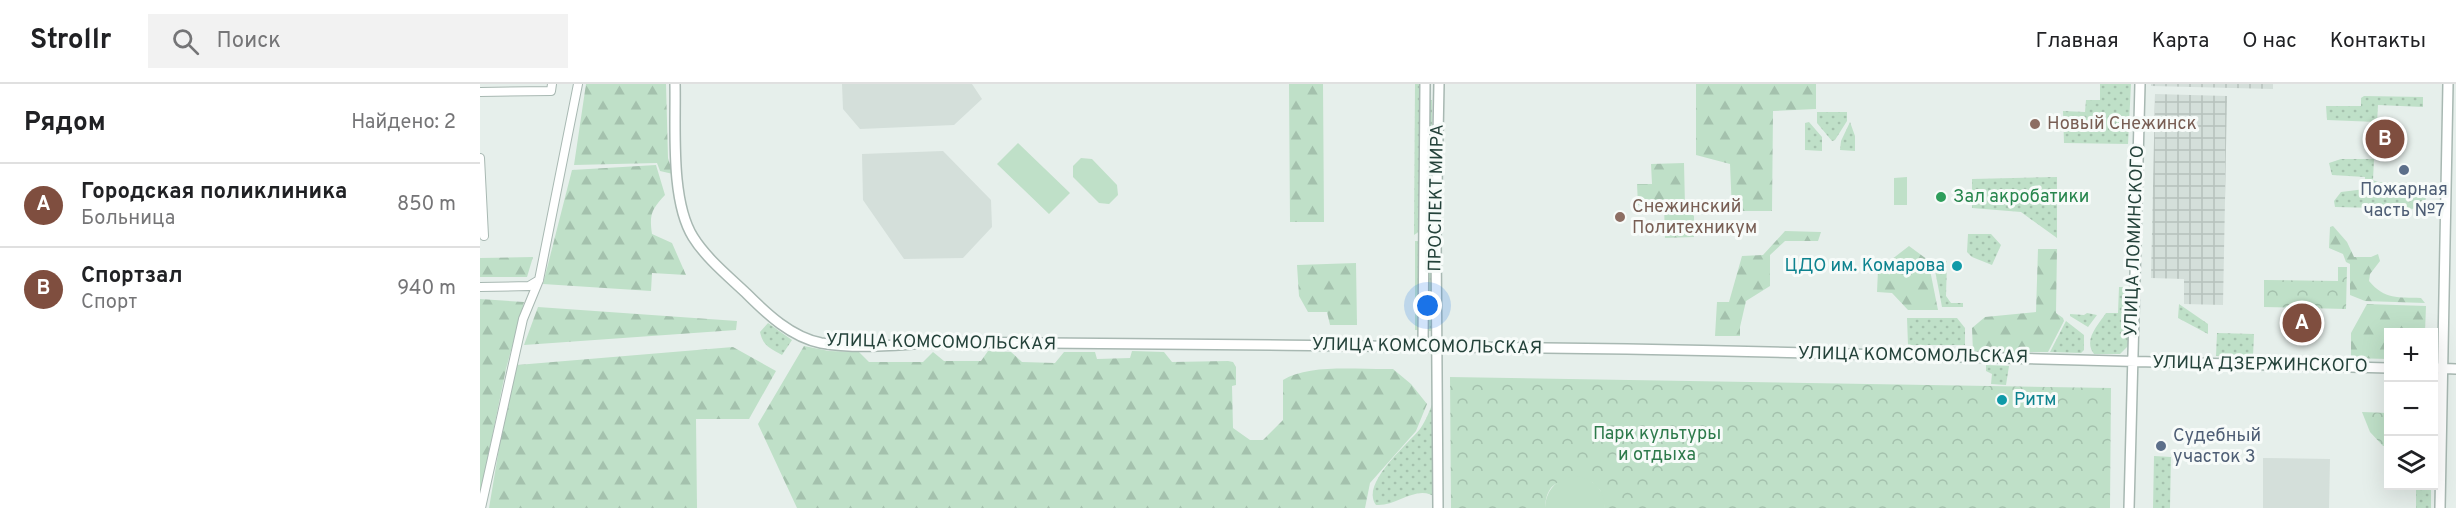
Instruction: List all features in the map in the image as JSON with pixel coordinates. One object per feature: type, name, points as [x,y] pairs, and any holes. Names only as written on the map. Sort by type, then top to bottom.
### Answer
[{"type":"street","points":[[481,508],[523,319],[539,280],[578,84]]},
{"type":"street","name":"УЛИЦА КОМСОМОЛЬСКАЯ","points":[[675,84],[678,186],[680,206],[686,223],[701,248],[758,305],[789,330],[819,342],[844,345],[945,342],[1648,349],[2132,362]]},
{"type":"street","name":"УЛИЦА ЛОМИНСКОГО","points":[[2129,508],[2140,84]]},
{"type":"street","points":[[2440,508],[2438,368],[2448,84]]},
{"type":"street","points":[[480,92],[552,88]]},
{"type":"street","points":[[1425,89],[1439,89]]},
{"type":"street","name":"ПРОСПЕКТ МИРА","points":[[1424,347],[1425,89]]},
{"type":"street","name":"ПРОСПЕКТ МИРА","points":[[1438,508],[1436,238],[1439,89]]},
{"type":"street","points":[[480,158],[484,236]]},
{"type":"street","points":[[1424,238],[1436,238]]},
{"type":"street","points":[[480,287],[529,286],[539,280]]},
{"type":"street","name":"УЛИЦА ДЗЕРЖИНСКОГО","points":[[2132,362],[2384,368]]},
{"type":"street","points":[[2438,368],[2456,369]]},
{"type":"shaded area","points":[[842,84],[972,84],[982,99],[954,125],[860,129],[843,109]]},
{"type":"shaded area","points":[[2151,84],[2273,84],[2273,89],[2151,86]]},
{"type":"shaded area","points":[[2155,94],[2227,96],[2223,305],[2184,304],[2184,279],[2151,278]]},
{"type":"shaded area","points":[[943,151],[991,200],[992,227],[963,258],[904,259],[863,200],[862,154]]},
{"type":"shaded area","points":[[2263,458],[2330,459],[2329,508],[2263,508]]},
{"type":"green space","points":[[586,84],[666,84],[668,158],[673,174],[660,171],[657,163],[574,165]]},
{"type":"green space","points":[[1289,84],[1323,84],[1324,222],[1290,222]]},
{"type":"green space","points":[[1415,84],[1420,84],[1420,231],[1414,235]]},
{"type":"green space","points":[[1696,84],[1816,84],[1816,109],[1773,111],[1772,211],[1732,211],[1730,164],[1696,155]]},
{"type":"green space","points":[[2100,84],[2131,84],[2128,144],[2064,143],[2063,111],[2085,112],[2086,100],[2100,100]]},
{"type":"green space","points":[[2364,96],[2423,97],[2423,107],[2378,105],[2377,122],[2327,120],[2326,106],[2361,106],[2361,98]]},
{"type":"green space","points":[[1429,100],[1432,100],[1432,229],[1429,229]]},
{"type":"green space","points":[[1817,112],[1847,112],[1847,121],[1835,140],[1832,141],[1817,123]]},
{"type":"green space","points":[[1809,122],[1822,137],[1822,151],[1805,150],[1805,123]]},
{"type":"green space","points":[[1850,122],[1855,136],[1855,151],[1840,150],[1841,141]]},
{"type":"green space","points":[[1018,143],[1070,193],[1049,214],[997,164]]},
{"type":"green space","points":[[1081,158],[1092,159],[1117,185],[1118,195],[1109,204],[1099,203],[1073,177],[1073,166]]},
{"type":"green space","points":[[2341,159],[2374,159],[2373,180],[2378,182],[2416,183],[2427,186],[2425,206],[2422,209],[2335,207],[2334,201],[2341,192],[2365,189],[2365,177],[2332,175],[2329,163]]},
{"type":"green space","points":[[1684,163],[1685,206],[1694,216],[1694,237],[1665,238],[1664,205],[1638,205],[1637,184],[1652,184],[1651,164]]},
{"type":"green space","points":[[656,165],[665,195],[652,212],[652,234],[672,243],[686,275],[652,273],[651,291],[543,284],[572,170]]},
{"type":"green space","points":[[1907,177],[1907,205],[1894,205],[1894,178]]},
{"type":"green space","points":[[2057,177],[2057,238],[2021,212],[1972,208],[1972,179]]},
{"type":"green space","points":[[2333,226],[2347,242],[2354,257],[2371,257],[2378,254],[2380,261],[2370,274],[2369,281],[2375,287],[2392,296],[2421,298],[2425,303],[2365,301],[2350,295],[2350,264],[2346,262],[2343,254],[2329,248],[2330,227]]},
{"type":"green space","points":[[1785,231],[1821,232],[1818,241],[1785,241],[1770,255],[1770,286],[1746,301],[1740,336],[1715,336],[1717,302],[1729,302],[1742,256],[1763,255]]},
{"type":"green space","points":[[1968,234],[1991,234],[2001,245],[1992,265],[1972,257],[1967,252]]},
{"type":"green space","points":[[1415,241],[1419,241],[1420,330],[1415,330]]},
{"type":"green space","points":[[1429,246],[1432,246],[1432,331],[1428,331]]},
{"type":"green space","points":[[1909,246],[1928,260],[1938,310],[1908,310],[1892,293],[1877,292],[1878,270]]},
{"type":"green space","points":[[2038,249],[2057,249],[2056,313],[2064,321],[2048,352],[1973,352],[1972,328],[1985,317],[2036,312]]},
{"type":"green space","points":[[533,257],[527,277],[480,277],[480,258]]},
{"type":"green space","points":[[1947,261],[1946,296],[1951,303],[1963,303],[1963,307],[1942,307],[1934,265]]},
{"type":"green space","points":[[1356,263],[1357,325],[1330,325],[1327,312],[1308,312],[1299,296],[1297,265]]},
{"type":"green space","points":[[2338,267],[2347,267],[2346,309],[2264,307],[2264,280],[2338,281]]},
{"type":"green space","points":[[2119,287],[2130,287],[2128,346],[2120,354],[2094,354],[2091,349],[2091,338],[2106,313],[2118,313]]},
{"type":"green space","points":[[480,299],[524,302],[506,369],[480,495]]},
{"type":"green space","points":[[2179,304],[2208,324],[2208,334],[2178,318]]},
{"type":"green space","points":[[2367,304],[2426,306],[2425,328],[2384,328],[2384,359],[2351,358],[2351,333]]},
{"type":"green space","points":[[538,307],[737,321],[736,330],[524,345]]},
{"type":"green space","points":[[2087,313],[2097,315],[2088,327],[2070,316],[2070,314],[2084,315]]},
{"type":"green space","points":[[1907,318],[1957,318],[1965,328],[1965,345],[1908,345]]},
{"type":"green space","points":[[2066,321],[2084,335],[2084,350],[2081,353],[2050,352]]},
{"type":"green space","points":[[768,323],[792,340],[782,355],[768,346],[761,337],[760,332]]},
{"type":"green space","points":[[2217,333],[2254,334],[2253,357],[2216,356]]},
{"type":"green space","points":[[804,346],[829,351],[859,352],[869,362],[923,362],[933,352],[944,361],[981,361],[988,351],[1011,352],[1022,362],[1055,363],[1064,352],[1095,352],[1097,359],[1130,358],[1132,351],[1164,352],[1172,362],[1233,362],[1236,367],[1236,385],[1232,386],[1233,428],[1250,440],[1263,440],[1283,420],[1283,380],[1307,371],[1336,368],[1393,369],[1411,384],[1427,404],[1416,431],[1370,483],[1365,508],[797,508],[758,424]]},
{"type":"green space","points":[[733,347],[776,371],[749,419],[696,419],[697,508],[489,508],[510,383],[517,365]]},
{"type":"green space","points":[[1986,365],[2009,366],[2006,385],[1991,384],[1992,374],[1986,371]]},
{"type":"green space","name":"Парк культуры и отдыха","points":[[1450,377],[2111,388],[2110,508],[1605,508],[1600,490],[1592,482],[1567,481],[1554,485],[1547,497],[1545,508],[1451,508]]},
{"type":"green space","points":[[1434,400],[1437,498],[1422,493],[1392,503],[1376,505],[1373,496],[1379,476],[1420,429]]},
{"type":"green space","points":[[2362,412],[2384,413],[2384,446],[2370,432]]},
{"type":"green space","points":[[2154,456],[2171,457],[2170,508],[2153,508]]},
{"type":"green space","points":[[1577,476],[1597,486],[1603,496],[1605,508],[1545,508],[1548,495],[1554,485],[1564,479]]},
{"type":"green space","points":[[2416,490],[2431,490],[2431,508],[2416,508]]},
{"type":"place","name":"Новый Снежинск","points":[[2035,124]]},
{"type":"place","name":"Спортзал","points":[[2385,139]]},
{"type":"place","name":"Пожарная часть №7","points":[[2404,170]]},
{"type":"place","name":"Зал акробатики","points":[[1941,197]]},
{"type":"place","name":"Снежинский Политехникум","points":[[1620,217]]},
{"type":"place","name":"ЦДО им. Комарова","points":[[1957,266]]},
{"type":"place","name":"Городская поликлиника","points":[[2302,323]]},
{"type":"place","name":"Ритм","points":[[2002,400]]},
{"type":"place","name":"Судебный участок 3","points":[[2161,446]]}]
